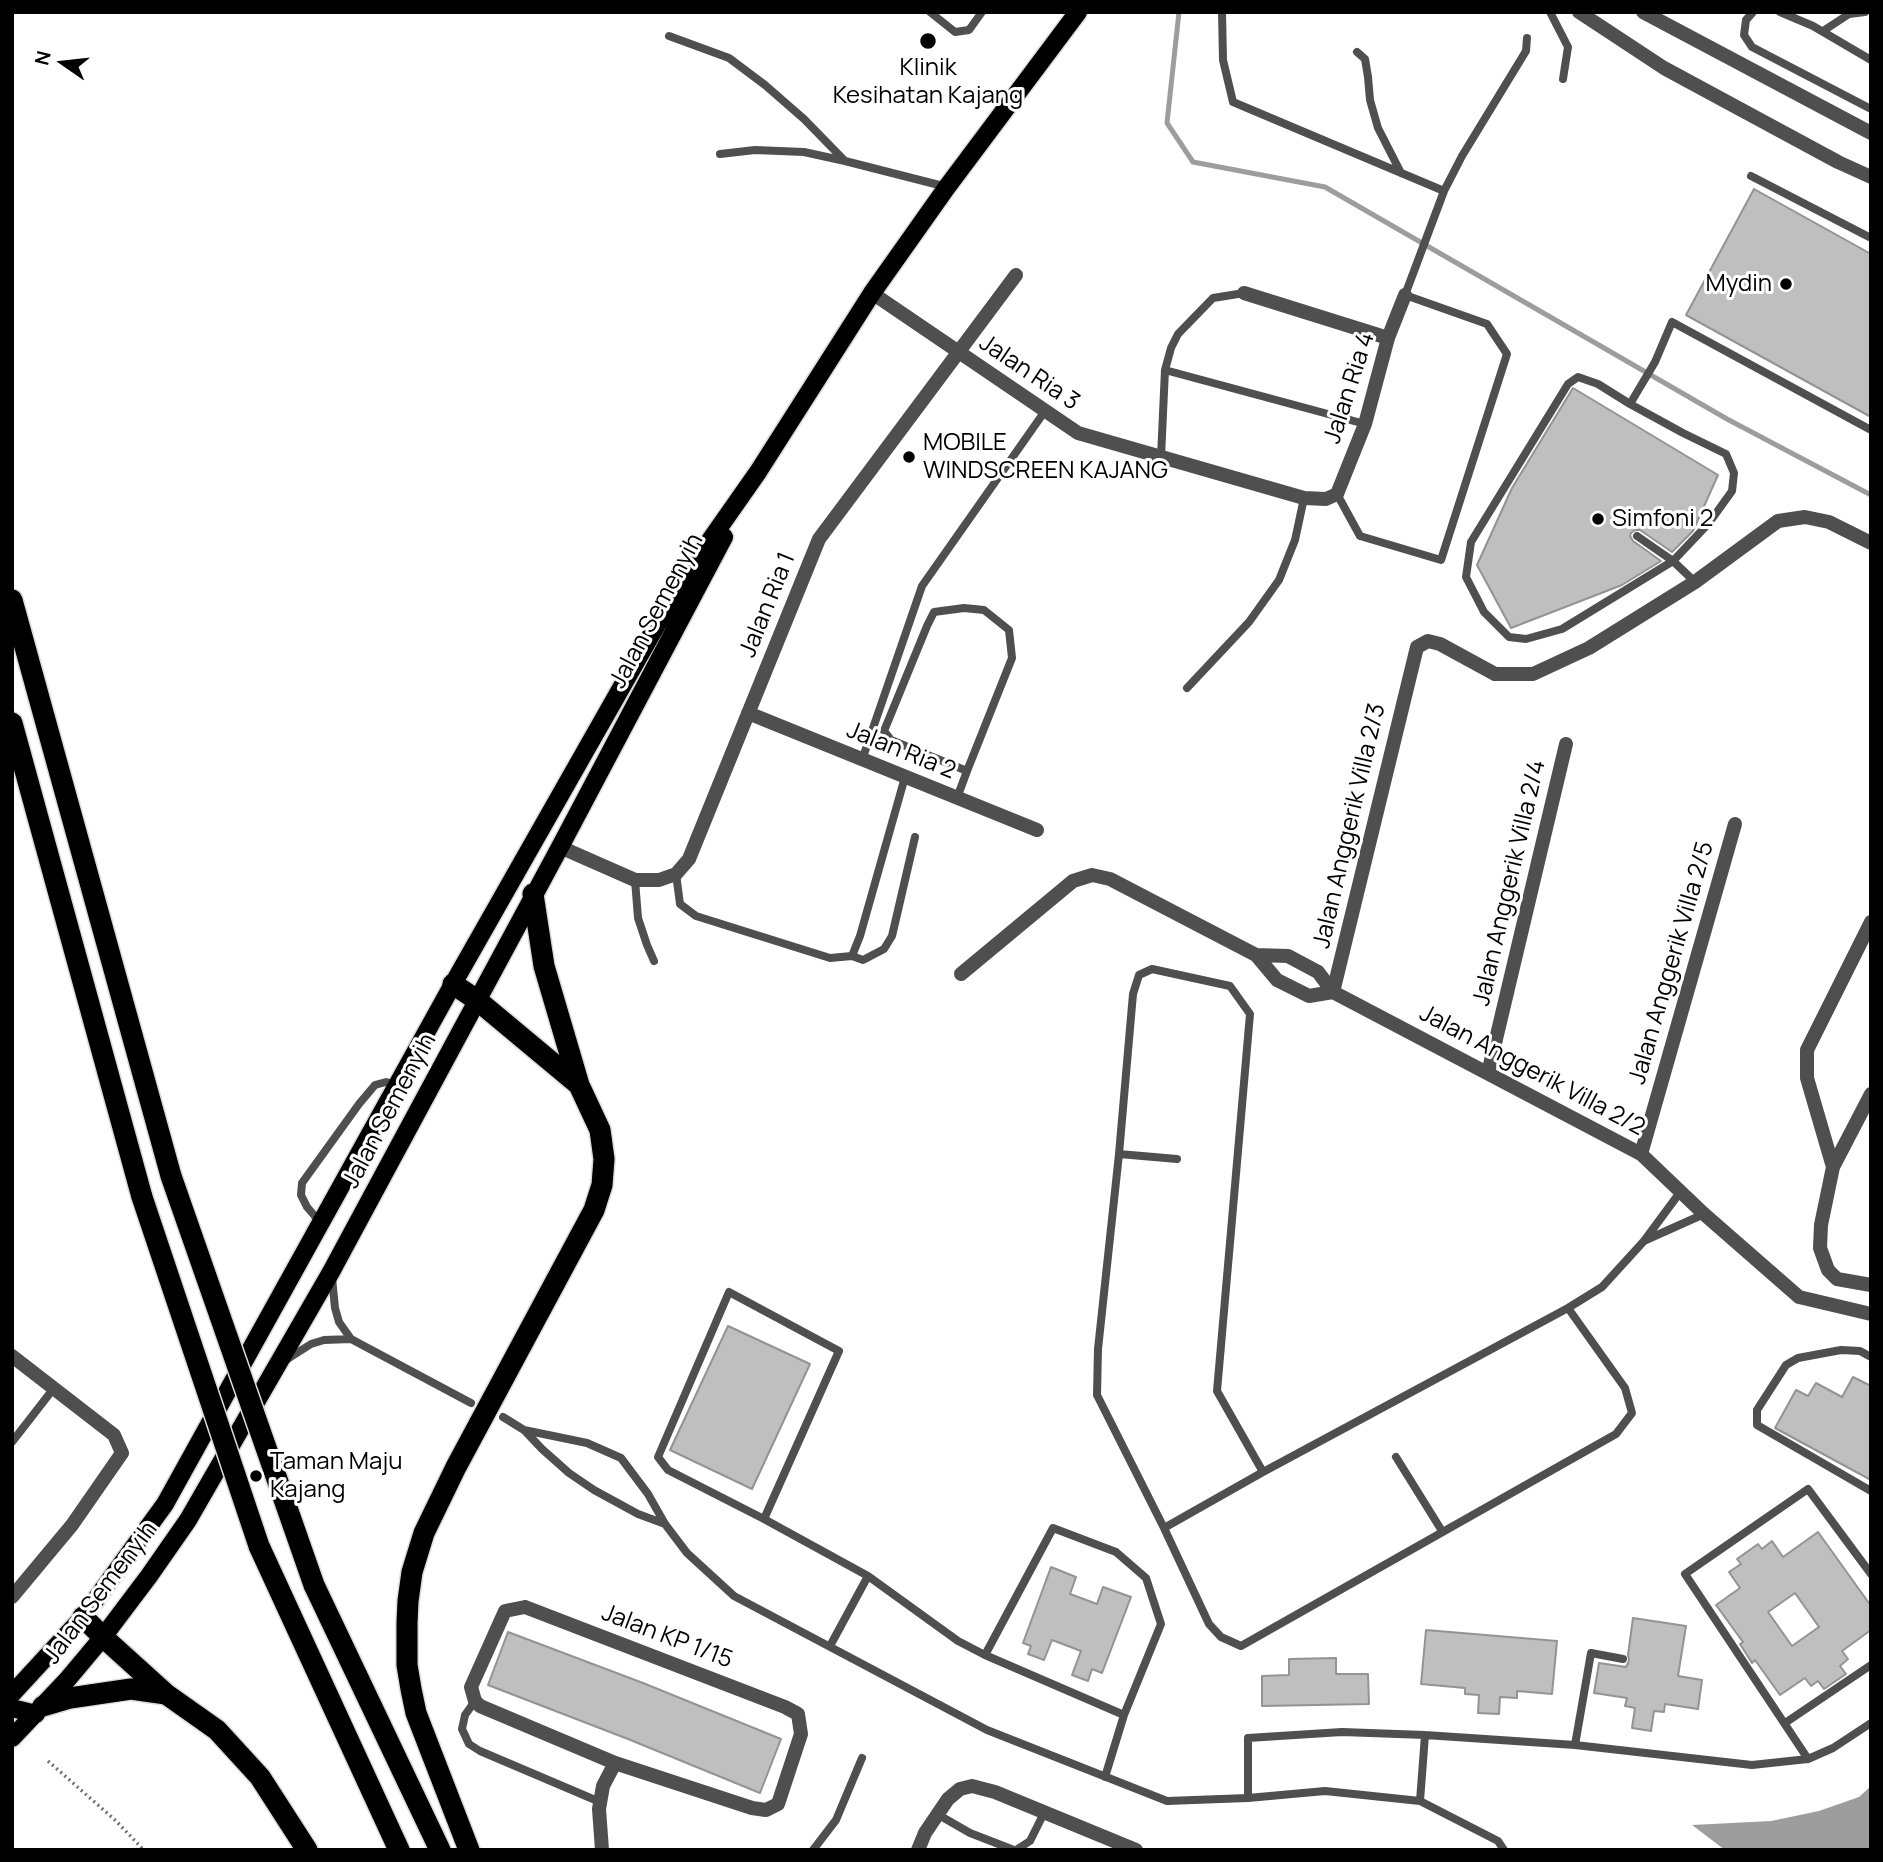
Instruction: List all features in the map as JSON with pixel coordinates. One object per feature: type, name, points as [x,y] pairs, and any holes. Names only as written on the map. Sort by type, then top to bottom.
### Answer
[{"type":"highway","points":[[12,600],[171,1176],[314,1585],[440,1850]]},
{"type":"highway","points":[[12,723],[142,1197],[259,1546],[399,1850]]},
{"type":"highway","points":[[469,1850],[416,1713],[411,1689],[407,1665],[412,1572],[424,1533],[456,1466],[594,1210],[602,1185],[604,1159],[600,1130],[579,1085],[544,966],[533,894]]},
{"type":"highway","points":[[453,984],[477,1000],[579,1085]]},
{"type":"highway","points":[[83,1617],[166,1694],[218,1730],[260,1777],[307,1850]]},
{"type":"highway","points":[[40,1710],[70,1698],[131,1689],[166,1694]]},
{"type":"main road","name":"Jalan Semenyih","points":[[12,1694],[83,1617],[166,1504],[453,984],[683,579],[758,472],[872,293],[947,187],[1078,12]]},
{"type":"main road","name":"Jalan Semenyih","points":[[12,1738],[103,1637],[188,1520],[331,1272],[758,472]]},
{"type":"main road","points":[[292,1278],[318,1294]]},
{"type":"main road","points":[[12,1708],[40,1710]]},
{"type":"street","points":[[1579,12],[1664,68],[1838,162],[1871,177]]},
{"type":"street","points":[[1643,12],[1871,134]]},
{"type":"street","name":"Jalan Ria 1","points":[[676,874],[689,859],[819,539],[1016,275]]},
{"type":"street","name":"Jalan Ria 3","points":[[872,293],[1078,433],[1304,498],[1326,499],[1337,494]]},
{"type":"street","points":[[1244,293],[1388,338]]},
{"type":"street","name":"Jalan Ria 4","points":[[1337,494],[1365,424],[1388,338],[1405,295]]},
{"type":"street","points":[[1695,582],[1778,521],[1805,517],[1829,522],[1871,543]]},
{"type":"street","name":"Jalan Anggerik Villa 2/3","points":[[1334,992],[1417,647],[1428,640],[1495,674],[1533,674],[1589,648],[1695,582]]},
{"type":"street","name":"Jalan Ria 2","points":[[748,713],[1037,830]]},
{"type":"street","name":"Jalan Anggerik Villa 2/4","points":[[1488,1073],[1566,744]]},
{"type":"street","name":"Jalan Anggerik Villa 2/5","points":[[1641,1154],[1735,824]]},
{"type":"street","points":[[560,847],[635,880],[659,880],[676,874]]},
{"type":"street","name":"Jalan Anggerik Villa 2/2","points":[[961,974],[1073,881],[1092,876],[1110,879],[1256,955],[1277,980],[1310,996],[1334,992]]},
{"type":"street","points":[[1833,1167],[1807,1078],[1807,1051],[1871,922]]},
{"type":"street","name":"Jalan Anggerik Villa 2/2","points":[[1256,955],[1288,956],[1318,972],[1334,992],[1641,1154],[1704,1214],[1800,1297],[1871,1314]]},
{"type":"street","points":[[1870,1282],[1837,1279],[1828,1270],[1820,1248],[1821,1225],[1833,1167],[1871,1094]]},
{"type":"street","points":[[12,1356],[114,1436],[122,1453],[72,1525],[12,1597]]},
{"type":"street","name":"Jalan KP 1/15","points":[[525,1607],[798,1714],[801,1734],[778,1804],[766,1810],[752,1808],[615,1763],[480,1706],[475,1700],[471,1686],[505,1611],[525,1607]]},
{"type":"street","points":[[602,1850],[600,1802],[603,1786],[615,1763]]},
{"type":"street","points":[[918,1850],[925,1833],[948,1799],[960,1789],[972,1786],[995,1791],[1045,1811],[1110,1845],[1136,1850]]},
{"type":"lane","points":[[930,12],[955,32],[969,30],[982,12]]},
{"type":"lane","points":[[1222,12],[1223,60],[1233,102],[1444,191]]},
{"type":"lane","points":[[1550,12],[1568,47],[1563,79]]},
{"type":"lane","points":[[1753,12],[1746,20],[1744,35],[1752,47],[1871,109]]},
{"type":"lane","points":[[1780,12],[1823,31],[1871,60]]},
{"type":"lane","points":[[1823,31],[1849,15],[1865,12]]},
{"type":"lane","points":[[669,36],[729,58],[804,119],[845,161]]},
{"type":"lane","points":[[1337,494],[1360,536],[1441,560],[1507,354],[1487,324],[1405,295],[1444,191],[1461,156],[1526,51],[1527,38]]},
{"type":"lane","points":[[1357,52],[1365,60],[1370,100],[1378,128],[1401,173]]},
{"type":"lane","points":[[720,154],[755,150],[804,152],[947,187]]},
{"type":"lane","points":[[1751,176],[1871,238]]},
{"type":"lane","points":[[1161,457],[1165,370],[1178,334],[1213,298],[1244,293]]},
{"type":"lane","points":[[1630,404],[1655,362],[1672,321],[1871,430]]},
{"type":"lane","points":[[1165,370],[1365,424]]},
{"type":"lane","points":[[1577,377],[1598,384],[1630,404],[1726,454],[1734,473],[1732,491],[1709,523],[1673,561],[1562,629],[1526,639],[1509,637],[1483,612],[1466,578],[1471,542],[1569,384],[1577,377]]},
{"type":"lane","points":[[862,760],[922,586],[1045,411]]},
{"type":"lane","points":[[1187,688],[1249,622],[1279,580],[1295,540],[1304,498]]},
{"type":"lane","points":[[1637,536],[1673,561],[1695,582]]},
{"type":"lane","points":[[957,798],[1012,658],[1009,629],[984,610],[964,608],[934,612],[884,731],[891,740],[967,771]]},
{"type":"lane","points":[[852,956],[905,777]]},
{"type":"lane","points":[[676,874],[680,904],[696,916],[830,958],[852,956],[863,960],[884,949],[892,936],[915,836]]},
{"type":"lane","points":[[635,880],[638,918],[654,961]]},
{"type":"lane","points":[[1263,1472],[1217,1391],[1250,1014],[1230,986],[1152,969],[1139,975],[1133,994],[1098,1349],[1097,1395],[1209,1624],[1221,1637],[1241,1646],[1616,1434],[1632,1413],[1625,1388],[1568,1308]]},
{"type":"lane","points":[[321,1224],[301,1195],[302,1183],[375,1085],[386,1082],[398,1085]]},
{"type":"lane","points":[[1119,1154],[1177,1159]]},
{"type":"lane","points":[[1164,1528],[1602,1287],[1644,1241],[1681,1191]]},
{"type":"lane","points":[[1644,1241],[1704,1214]]},
{"type":"lane","points":[[331,1272],[339,1322],[351,1339],[471,1402]]},
{"type":"lane","points":[[764,1520],[839,1351],[729,1292],[658,1457],[668,1470],[868,1576],[958,1641],[1124,1715]]},
{"type":"lane","points":[[278,1365],[311,1344],[324,1340],[351,1339]]},
{"type":"lane","points":[[1871,1357],[1860,1351],[1841,1350],[1798,1358],[1786,1364],[1757,1410],[1757,1425],[1871,1491]]},
{"type":"lane","points":[[12,1442],[54,1388]]},
{"type":"lane","points":[[503,1418],[524,1430],[569,1473],[594,1490],[638,1514],[665,1524]]},
{"type":"lane","points":[[524,1430],[587,1443],[621,1458],[649,1494],[665,1524],[687,1553],[734,1596],[987,1730],[1167,1801],[1248,1798],[1325,1791],[1420,1801],[1498,1841],[1504,1850]]},
{"type":"lane","points":[[1396,1457],[1442,1531]]},
{"type":"lane","points":[[1808,1759],[1685,1574],[1808,1489],[1871,1574]]},
{"type":"lane","points":[[985,1655],[1053,1528],[1116,1552],[1146,1578],[1161,1624],[1124,1715],[1105,1777]]},
{"type":"lane","points":[[830,1646],[868,1576]]},
{"type":"lane","points":[[1575,1745],[1591,1653],[1623,1659]]},
{"type":"lane","points":[[1785,1723],[1871,1665]]},
{"type":"lane","points":[[475,1700],[462,1729],[469,1744],[600,1802]]},
{"type":"lane","points":[[1248,1798],[1248,1738],[1342,1732],[1425,1735],[1575,1745],[1752,1765],[1808,1759],[1833,1748],[1871,1723]]},
{"type":"lane","points":[[1420,1801],[1425,1735]]},
{"type":"lane","points":[[813,1850],[836,1820],[862,1758]]},
{"type":"lane","points":[[937,1814],[970,1833],[1015,1850],[1030,1841],[1045,1811]]},
{"type":"path","points":[[48,1761],[115,1820],[142,1850]]},
{"type":"shaded area","points":[[1871,1786],[1871,1850],[1725,1850],[1692,1825],[1771,1821],[1819,1811],[1859,1797]]},
{"type":"building","name":"Mydin","points":[[1754,189],[1871,254],[1871,417],[1686,315]]},
{"type":"building","name":"Simfoni 2","points":[[1573,388],[1718,475],[1693,531],[1672,552],[1640,530],[1631,533],[1633,541],[1661,561],[1622,585],[1511,628],[1477,565],[1512,488]]},
{"type":"building","points":[[728,1326],[810,1364],[752,1489],[670,1450]]},
{"type":"building","points":[[1853,1377],[1871,1386],[1871,1480],[1775,1428],[1796,1390],[1808,1396],[1816,1383],[1842,1397]]},
{"type":"building","points":[[1818,1532],[1871,1606],[1871,1630],[1842,1651],[1848,1659],[1840,1666],[1846,1674],[1824,1689],[1818,1681],[1811,1686],[1805,1678],[1780,1695],[1755,1660],[1752,1663],[1740,1644],[1743,1642],[1716,1605],[1740,1588],[1729,1572],[1741,1564],[1737,1559],[1758,1544],[1762,1549],[1772,1541],[1783,1557]],"holes":[[[1795,1593],[1819,1627],[1792,1646],[1768,1612]]]},
{"type":"building","points":[[1051,1567],[1076,1577],[1070,1594],[1097,1604],[1103,1587],[1131,1597],[1102,1673],[1092,1669],[1088,1681],[1072,1675],[1081,1651],[1052,1640],[1044,1660],[1028,1654],[1031,1646],[1023,1643]]},
{"type":"building","points":[[1633,1618],[1686,1626],[1678,1676],[1702,1680],[1698,1709],[1665,1704],[1664,1712],[1654,1711],[1651,1731],[1632,1728],[1635,1708],[1625,1706],[1627,1698],[1594,1693],[1599,1663],[1626,1667]]},
{"type":"building","points":[[1426,1630],[1557,1641],[1552,1694],[1517,1691],[1517,1698],[1500,1697],[1499,1714],[1478,1713],[1479,1695],[1465,1694],[1465,1688],[1421,1684]]},
{"type":"building","points":[[508,1632],[781,1739],[760,1793],[488,1685]]},
{"type":"building","points":[[1336,1658],[1336,1674],[1368,1674],[1369,1704],[1262,1706],[1262,1676],[1289,1675],[1289,1659]]},
{"type":"waterway","points":[[1179,12],[1167,123],[1193,162],[1325,187],[1727,419],[1871,495]]},
{"type":"place","name":"Klinik Kesihatan Kajang","points":[[928,41]]},
{"type":"place","name":"Mydin","points":[[1786,284]]},
{"type":"place","name":"MOBILE WINDSCREEN KAJANG","points":[[909,457]]},
{"type":"place","name":"Simfoni 2","points":[[1598,519]]},
{"type":"place","name":"Taman Maju Kajang","points":[[256,1476]]}]
